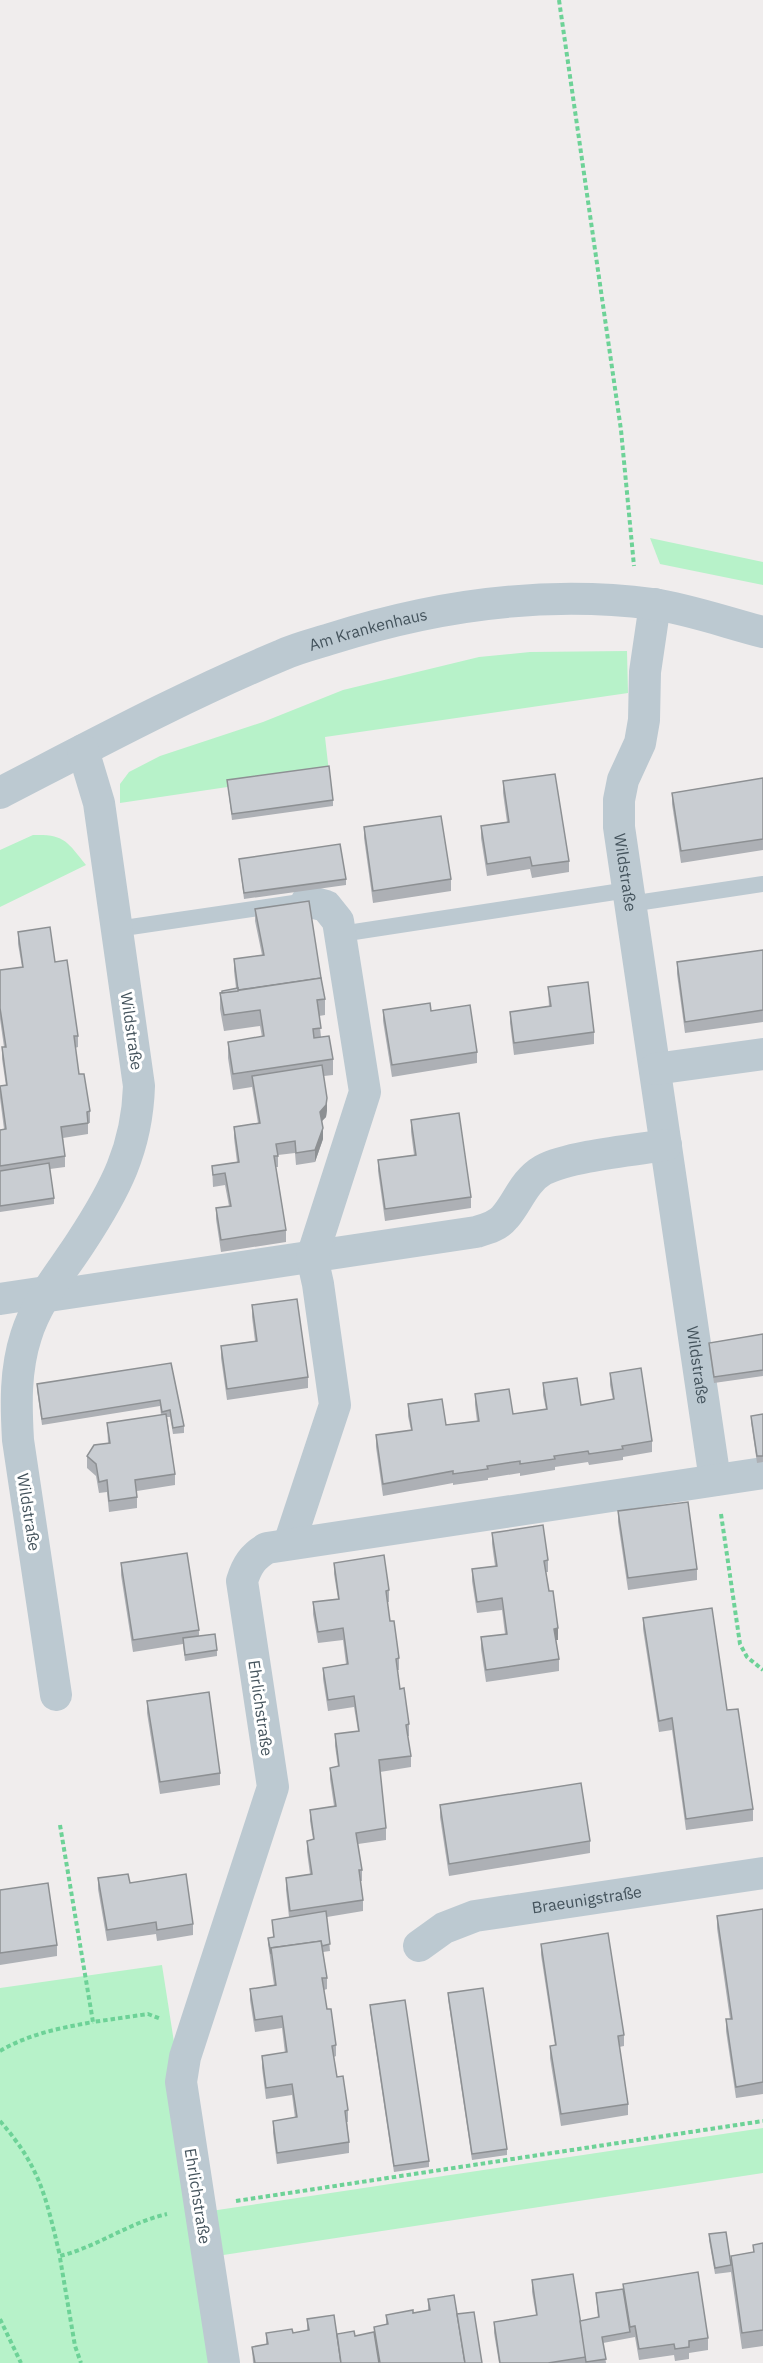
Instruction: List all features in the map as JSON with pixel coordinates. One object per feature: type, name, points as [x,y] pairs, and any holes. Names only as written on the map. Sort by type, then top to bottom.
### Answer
[{"type":"street","name":"Am Krankenhaus","points":[[0,793],[190,697],[284,654],[364,628],[436,611],[546,600],[646,604],[763,632]]},
{"type":"street","name":"Wildstraße","points":[[646,604],[644,720],[640,743],[623,780],[619,800],[619,827],[716,1480]]},
{"type":"street","name":"Wildstraße","points":[[56,1695],[18,1440],[16,1405],[18,1370],[26,1335],[44,1294],[81,1242],[121,1172],[132,1144],[138,1114],[140,1086],[99,803],[83,750]]},
{"type":"street","points":[[289,1544],[335,1405],[312,1257],[365,1092],[338,921],[326,906],[307,901]]},
{"type":"street","points":[[655,1069],[763,1054]]},
{"type":"street","points":[[0,1299],[312,1257],[476,1232],[493,1226],[504,1218],[529,1182],[543,1171],[581,1159],[666,1145]]},
{"type":"street","name":"Ehrlichstraße","points":[[224,2363],[181,2082],[185,2056],[273,1787],[242,1581],[250,1562],[258,1553],[267,1548],[289,1544],[763,1473]]},
{"type":"street","name":"Braeunigstraße","points":[[419,1946],[444,1928],[475,1916],[763,1873]]},
{"type":"lane","points":[[341,934],[629,897],[763,884]]},
{"type":"lane","points":[[117,929],[307,901]]},
{"type":"path","points":[[559,0],[646,604]]},
{"type":"path","points":[[716,1480],[740,1644],[747,1657],[763,1670]]},
{"type":"path","points":[[60,1825],[93,2022]]},
{"type":"path","points":[[0,2051],[16,2041],[34,2035],[93,2022],[148,2014],[194,2032]]},
{"type":"path","points":[[0,2121],[16,2139],[37,2172],[50,2209],[60,2256],[83,2250],[134,2225],[199,2207],[763,2121]]},
{"type":"path","points":[[60,2258],[75,2346],[81,2363]]},
{"type":"path","points":[[0,2319],[21,2363]]},
{"type":"green space","points":[[650,538],[763,562],[763,585],[660,564]]},
{"type":"green space","points":[[627,651],[628,693],[325,737],[329,772],[120,803],[120,784],[129,772],[160,756],[263,722],[343,690],[479,657],[530,652]]},
{"type":"green space","points":[[33,835],[52,836],[64,841],[86,865],[0,907],[0,850]]},
{"type":"green space","points":[[162,1965],[224,2363],[0,2363],[0,1988]]},
{"type":"green space","points":[[763,2128],[763,2173],[217,2256],[211,2211]]},
{"type":"building","points":[[329,766],[333,800],[232,814],[227,780]]},
{"type":"building","points":[[555,774],[569,861],[532,866],[530,857],[487,864],[481,826],[509,822],[503,781]]},
{"type":"building","points":[[763,778],[763,839],[681,851],[672,793]]},
{"type":"building","points":[[441,816],[451,879],[373,891],[364,827]]},
{"type":"building","points":[[340,844],[346,879],[244,893],[239,859]]},
{"type":"building","points":[[309,901],[321,978],[238,990],[234,959],[264,955],[255,909]]},
{"type":"building","points":[[50,927],[55,962],[67,960],[78,1036],[74,1036],[79,1074],[84,1074],[90,1111],[87,1112],[88,1123],[61,1127],[65,1156],[0,1166],[0,1130],[6,1129],[0,1086],[7,1085],[2,1047],[6,1047],[0,1008],[0,970],[23,967],[18,932]]},
{"type":"building","points":[[763,950],[763,1010],[685,1022],[677,962]]},
{"type":"building","points":[[321,978],[325,999],[317,1000],[321,1028],[313,1029],[314,1038],[329,1036],[333,1059],[233,1074],[228,1042],[264,1036],[260,1010],[224,1015],[220,993]]},
{"type":"building","points":[[588,982],[594,1032],[514,1043],[510,1012],[551,1006],[548,987]]},
{"type":"building","points":[[238,988],[238,991],[222,993],[222,991]]},
{"type":"building","points":[[430,1003],[431,1011],[470,1005],[477,1052],[392,1065],[383,1010]]},
{"type":"building","points":[[322,1065],[327,1098],[326,1105],[320,1112],[323,1128],[315,1150],[296,1153],[295,1141],[276,1144],[278,1156],[274,1156],[286,1230],[221,1240],[216,1208],[231,1206],[225,1173],[213,1175],[212,1166],[239,1162],[234,1127],[260,1123],[252,1076]]},
{"type":"building","points":[[459,1113],[471,1197],[385,1209],[378,1160],[416,1155],[411,1120]]},
{"type":"building","points":[[49,1163],[54,1198],[0,1206],[0,1171]]},
{"type":"building","points":[[297,1299],[308,1377],[227,1389],[221,1346],[257,1341],[252,1305]]},
{"type":"building","points":[[763,1334],[763,1370],[714,1377],[709,1343]]},
{"type":"building","points":[[171,1363],[184,1426],[173,1428],[170,1410],[162,1412],[160,1400],[42,1419],[37,1384]]},
{"type":"building","points":[[641,1368],[652,1441],[622,1446],[623,1449],[589,1454],[588,1451],[554,1456],[555,1459],[520,1464],[520,1461],[487,1466],[488,1469],[453,1474],[453,1471],[383,1484],[376,1435],[412,1430],[408,1404],[442,1399],[446,1425],[479,1421],[475,1394],[509,1389],[513,1414],[547,1409],[543,1383],[577,1378],[581,1405],[614,1399],[610,1373]]},
{"type":"building","points":[[166,1414],[175,1474],[135,1480],[137,1497],[109,1501],[107,1480],[99,1482],[96,1464],[87,1456],[94,1445],[110,1443],[107,1423]]},
{"type":"building","points":[[763,1414],[763,1456],[757,1456],[751,1416]]},
{"type":"building","points":[[688,1502],[697,1569],[628,1578],[618,1511]]},
{"type":"building","points":[[543,1525],[548,1560],[544,1561],[549,1591],[553,1591],[558,1628],[554,1629],[559,1659],[486,1670],[481,1637],[507,1634],[502,1598],[477,1602],[472,1569],[497,1566],[492,1533]]},
{"type":"building","points":[[187,1553],[199,1630],[133,1640],[121,1563]]},
{"type":"building","points":[[384,1555],[389,1590],[386,1591],[390,1621],[394,1621],[399,1658],[396,1659],[400,1689],[404,1688],[411,1756],[379,1760],[386,1828],[356,1833],[362,1870],[359,1870],[363,1900],[290,1911],[286,1878],[312,1874],[307,1841],[314,1839],[310,1810],[336,1806],[330,1768],[339,1766],[335,1734],[359,1731],[354,1696],[328,1700],[323,1668],[348,1664],[343,1628],[318,1632],[313,1602],[339,1599],[334,1563]]},
{"type":"building","points":[[712,1608],[727,1710],[738,1709],[753,1809],[686,1819],[672,1718],[659,1721],[643,1618]]},
{"type":"building","points":[[215,1634],[217,1650],[185,1655],[183,1638]]},
{"type":"building","points":[[209,1692],[220,1773],[160,1782],[147,1701]]},
{"type":"building","points":[[581,1783],[590,1841],[449,1864],[440,1805]]},
{"type":"building","points":[[128,1874],[130,1883],[186,1874],[193,1924],[157,1930],[156,1922],[107,1930],[98,1878]]},
{"type":"building","points":[[48,1883],[57,1945],[0,1953],[0,1890]]},
{"type":"building","points":[[763,1909],[763,2082],[736,2087],[726,2019],[732,2019],[717,1916]]},
{"type":"building","points":[[326,1911],[330,1944],[322,1946],[321,1941],[271,1948],[271,1954],[268,1938],[274,1937],[272,1920]]},
{"type":"building","points":[[608,1933],[624,2035],[618,2036],[628,2104],[561,2114],[550,2046],[556,2045],[541,1944]]},
{"type":"building","points":[[321,1941],[327,1978],[322,1978],[327,2009],[331,2009],[336,2045],[332,2046],[337,2077],[343,2076],[348,2110],[345,2111],[349,2142],[277,2153],[273,2121],[297,2117],[292,2084],[266,2088],[262,2056],[287,2052],[282,2016],[255,2020],[250,1989],[276,1985],[271,1948]]},
{"type":"building","points":[[483,1988],[507,2149],[472,2154],[448,1993]]},
{"type":"building","points":[[405,2000],[429,2161],[394,2166],[370,2005]]},
{"type":"building","points":[[726,2232],[731,2265],[715,2268],[709,2234]]},
{"type":"building","points":[[763,2243],[763,2330],[742,2333],[731,2256],[754,2252],[753,2245]]},
{"type":"building","points":[[698,2272],[708,2338],[689,2341],[689,2347],[675,2349],[674,2344],[639,2349],[635,2326],[630,2327],[623,2284]]},
{"type":"building","points":[[573,2274],[586,2357],[548,2363],[500,2363],[494,2322],[537,2315],[532,2280]]},
{"type":"building","points":[[623,2289],[630,2332],[602,2337],[606,2359],[586,2362],[580,2321],[599,2317],[596,2293]]},
{"type":"building","points":[[454,2295],[465,2363],[380,2363],[374,2327],[388,2324],[386,2315],[413,2310],[413,2313],[430,2310],[428,2299]]},
{"type":"building","points":[[474,2312],[482,2363],[465,2363],[457,2314]]},
{"type":"building","points":[[334,2315],[341,2363],[255,2363],[252,2347],[268,2344],[266,2333],[292,2329],[293,2333],[309,2330],[307,2319]]},
{"type":"building","points":[[354,2331],[355,2336],[374,2332],[379,2363],[341,2363],[337,2334]]}]
